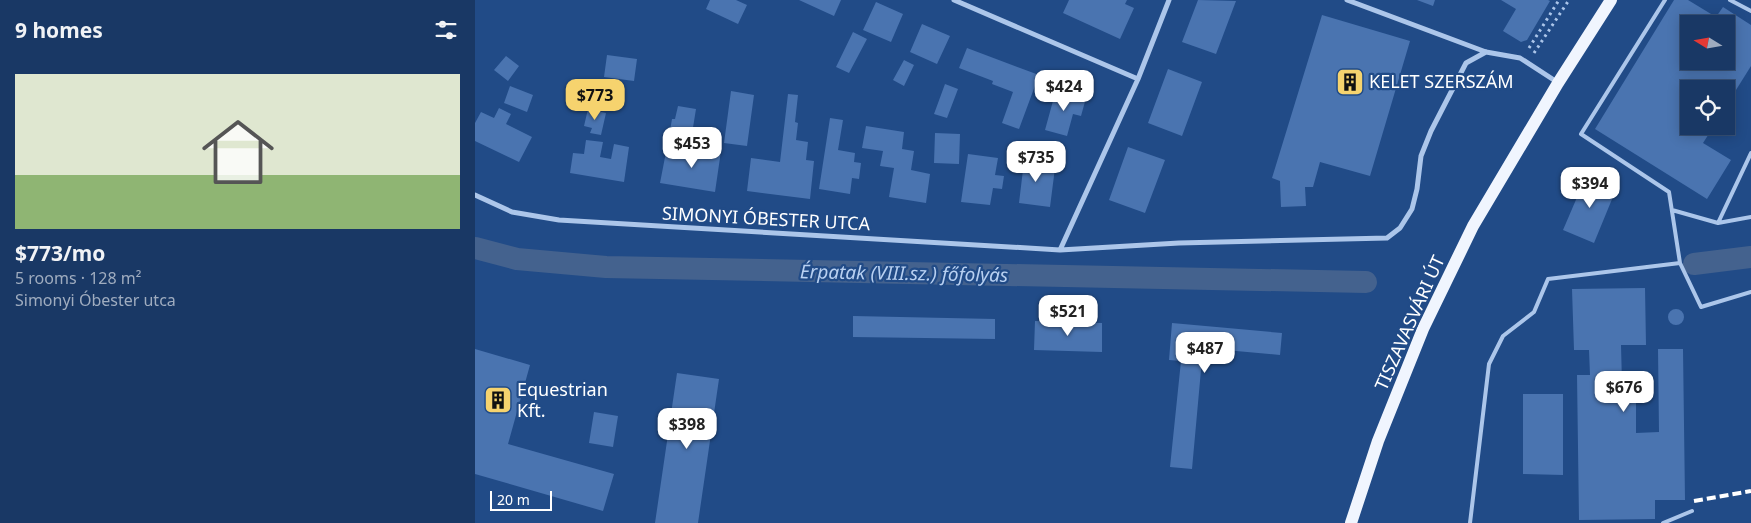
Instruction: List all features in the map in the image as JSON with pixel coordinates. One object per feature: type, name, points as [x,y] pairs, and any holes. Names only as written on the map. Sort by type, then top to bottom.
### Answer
[{"type":"main road","name":"TISZAVASVÁRI ÚT","points":[[1351,523],[1378,440],[1423,329],[1473,226],[1520,145],[1611,0]]},
{"type":"street","points":[[954,0],[1138,79]]},
{"type":"street","points":[[1060,250],[1138,79],[1169,0]]},
{"type":"street","points":[[1347,0],[1486,52],[1520,58],[1558,83]]},
{"type":"street","name":"SIMONYI ÓBESTER UTCA","points":[[475,195],[512,212],[559,220],[1060,250],[1179,243],[1387,238],[1400,228],[1412,209],[1417,189],[1421,156],[1431,131],[1466,63],[1486,52]]},
{"type":"lane","points":[[1665,0],[1581,134],[1669,192],[1680,263],[1701,307],[1751,292]]},
{"type":"lane","points":[[1730,0],[1751,10]]},
{"type":"lane","points":[[1718,223],[1751,153]]},
{"type":"lane","points":[[1672,210],[1718,223],[1751,218]]},
{"type":"lane","points":[[1470,523],[1489,364],[1503,336],[1534,312],[1548,279],[1680,263]]},
{"type":"lane","points":[[1663,523],[1692,511]]},
{"type":"path","points":[[1528,65],[1528,50],[1559,0]]},
{"type":"path","points":[[1528,65],[1569,0]]},
{"type":"building","points":[[710,0],[736,0],[747,5],[738,24],[706,9]]},
{"type":"building","points":[[799,0],[841,0],[834,16]]},
{"type":"building","points":[[1069,0],[1127,0],[1125,4],[1134,8],[1120,39],[1063,13]]},
{"type":"building","points":[[1198,0],[1236,1],[1216,54],[1182,42]]},
{"type":"building","points":[[1417,0],[1435,0],[1433,6]]},
{"type":"building","points":[[1501,0],[1550,1],[1527,40],[1521,42],[1503,31],[1516,9]]},
{"type":"building","points":[[1674,0],[1688,0],[1713,15],[1680,15],[1680,70],[1735,70],[1735,15],[1717,15],[1723,7],[1751,25],[1751,66],[1735,92],[1735,80],[1680,80],[1680,135],[1708,135],[1703,143],[1731,160],[1707,199],[1595,129]]},
{"type":"building","points":[[876,2],[903,14],[891,42],[863,30]]},
{"type":"building","name":"KELET SZERSZÁM","points":[[1322,15],[1410,41],[1370,176],[1320,162],[1313,187],[1305,187],[1306,206],[1281,207],[1280,181],[1272,178]]},
{"type":"building","points":[[922,24],[950,36],[937,64],[910,52]]},
{"type":"building","points":[[853,32],[867,39],[849,73],[836,67]]},
{"type":"building","points":[[967,48],[1039,75],[1019,129],[1002,123],[1013,92],[992,84],[993,81],[959,68]]},
{"type":"building","points":[[607,55],[637,59],[634,81],[604,77]]},
{"type":"building","points":[[506,56],[519,66],[508,81],[494,70]]},
{"type":"building","points":[[904,60],[914,65],[904,86],[893,80]]},
{"type":"building","points":[[1168,69],[1202,82],[1182,136],[1148,123]]},
{"type":"building","points":[[945,84],[958,89],[947,118],[934,114]]},
{"type":"building","points":[[510,86],[533,95],[527,112],[504,103]]},
{"type":"building","points":[[1056,90],[1086,98],[1081,116],[1073,114],[1067,136],[1045,130]]},
{"type":"building","points":[[731,91],[754,95],[747,146],[724,143]]},
{"type":"building","points":[[788,94],[798,95],[795,122],[798,123],[796,140],[808,142],[806,160],[814,161],[810,199],[747,191],[751,158],[780,162]]},
{"type":"building","points":[[678,106],[696,109],[690,146],[668,142],[672,119],[675,119]]},
{"type":"building","points":[[499,108],[511,114],[506,124],[532,137],[519,162],[475,141],[475,123],[481,112],[494,118]]},
{"type":"building","points":[[588,109],[606,113],[601,135],[590,133],[592,128],[584,126]]},
{"type":"building","points":[[830,118],[843,120],[838,150],[855,153],[854,162],[861,163],[859,179],[852,178],[850,194],[819,189]]},
{"type":"building","points":[[866,126],[904,132],[902,149],[914,151],[911,170],[930,174],[926,203],[889,197],[894,168],[880,166],[883,151],[862,148]]},
{"type":"building","points":[[935,133],[960,134],[959,164],[934,163]]},
{"type":"building","points":[[586,140],[603,142],[600,157],[611,159],[614,144],[629,147],[624,182],[570,173],[573,153],[584,154]]},
{"type":"building","points":[[692,147],[721,151],[715,192],[660,183],[666,152],[690,156]]},
{"type":"building","points":[[1128,147],[1165,160],[1145,213],[1109,200]]},
{"type":"building","points":[[1025,153],[1037,154],[1036,166],[1055,168],[1050,207],[1019,203]]},
{"type":"building","points":[[968,154],[998,158],[995,175],[1004,176],[1002,189],[993,188],[990,205],[961,202]]},
{"type":"building","points":[[1587,174],[1617,187],[1594,243],[1563,230]]},
{"type":"building","points":[[1645,288],[1646,345],[1621,345],[1622,383],[1636,383],[1636,433],[1659,432],[1658,349],[1683,349],[1685,500],[1655,500],[1655,519],[1579,520],[1577,375],[1590,375],[1589,350],[1574,350],[1572,289]]},
{"type":"building","points":[[1673,309],[1679,309],[1684,314],[1682,323],[1673,325],[1668,320],[1668,314]]},
{"type":"building","points":[[853,316],[995,319],[995,339],[853,337]]},
{"type":"building","points":[[1035,321],[1102,323],[1102,352],[1034,350]]},
{"type":"building","points":[[1172,323],[1282,333],[1280,355],[1203,348],[1192,469],[1170,467],[1181,361],[1169,360]]},
{"type":"building","points":[[475,349],[530,365],[508,444],[614,474],[603,511],[475,474]]},
{"type":"building","points":[[677,373],[719,379],[698,523],[655,523]]},
{"type":"building","points":[[1523,394],[1563,394],[1563,475],[1523,474]]},
{"type":"building","points":[[594,412],[618,416],[613,447],[589,443]]},
{"type":"waterway","name":"Érpatak (VIII.sz.) főfolyás","points":[[475,248],[517,259],[606,267],[1366,282]]},
{"type":"waterway","name":"Érpatak (VIII.sz.) főfolyás","points":[[1694,264],[1751,257]]},
{"type":"railway","points":[[1694,501],[1751,491]]},
{"type":"place","name":"KELET SZERSZÁM","points":[[1350,82]]},
{"type":"place","name":"Equestrian Kft.","points":[[498,400]]}]
